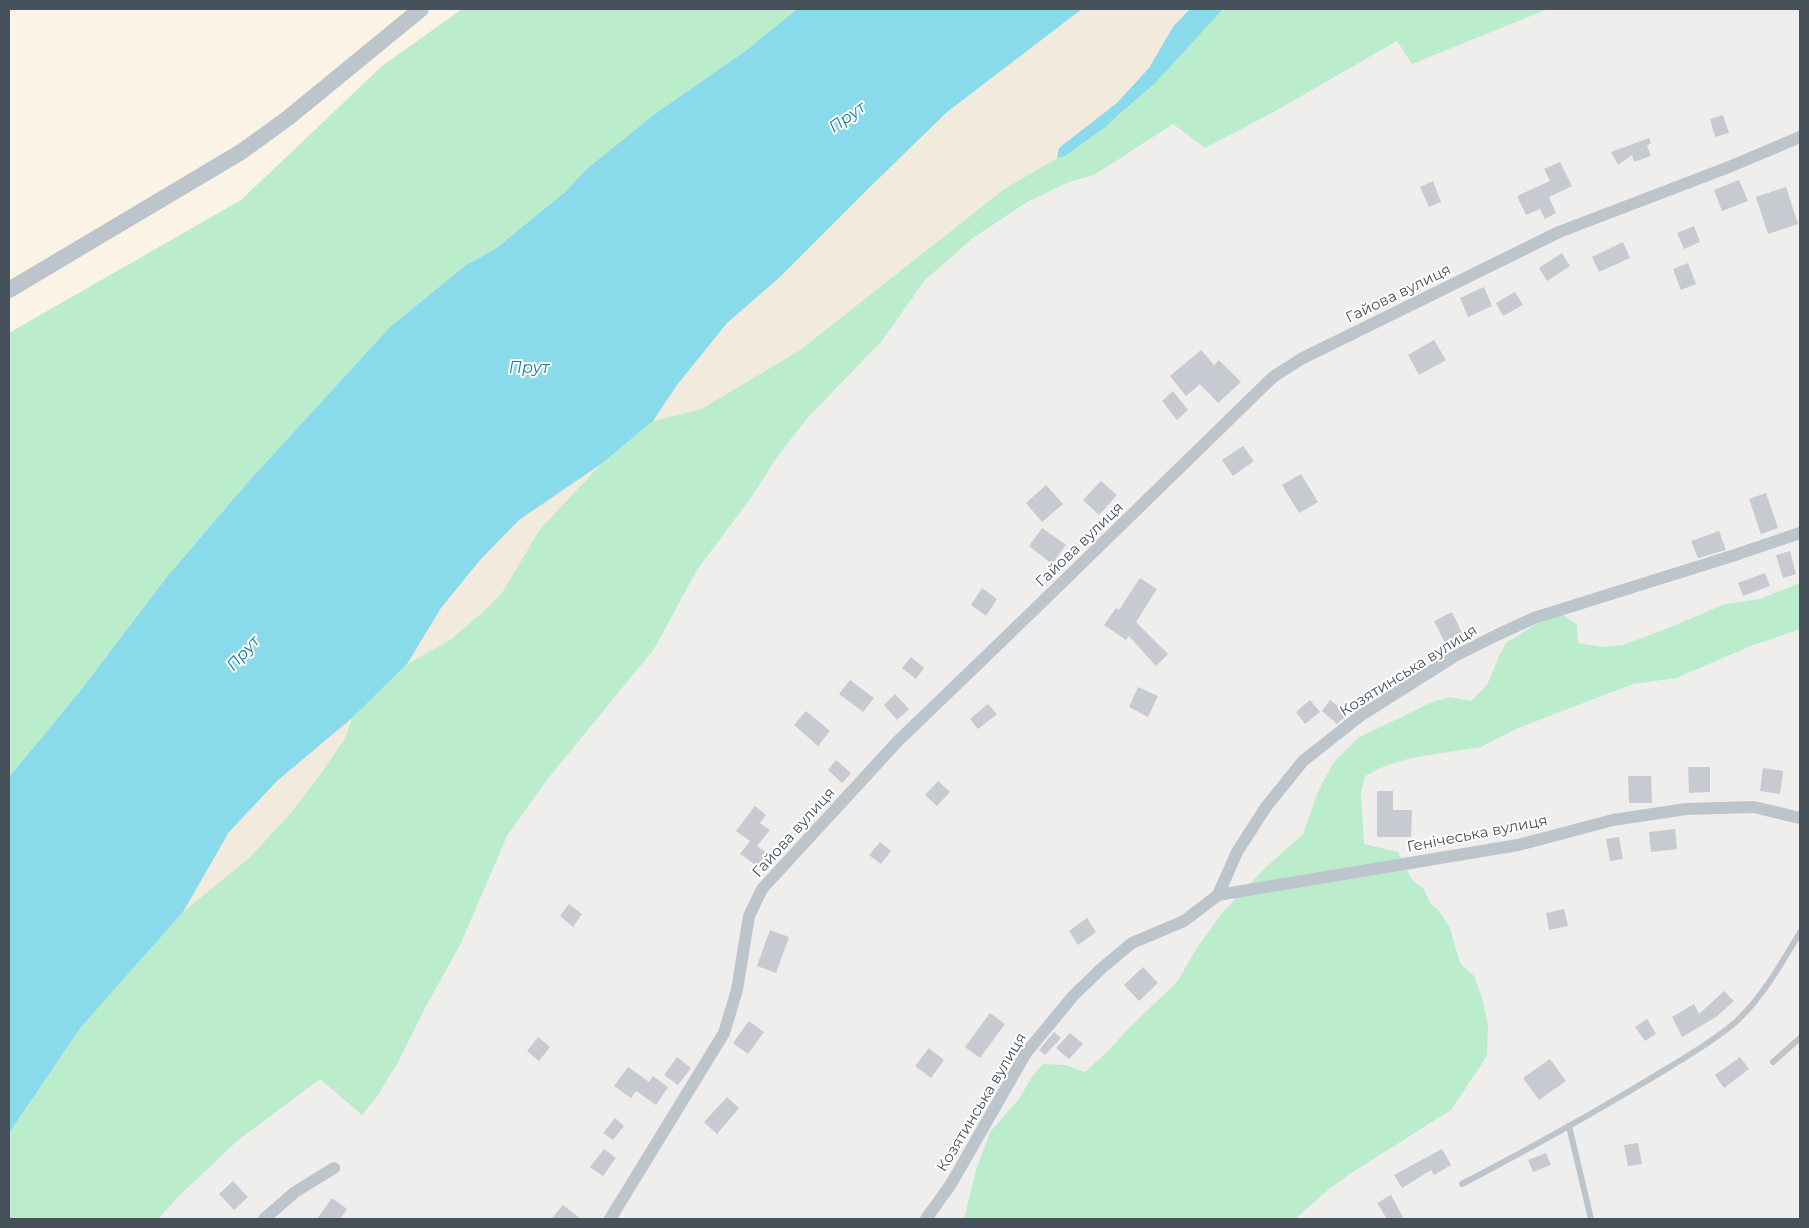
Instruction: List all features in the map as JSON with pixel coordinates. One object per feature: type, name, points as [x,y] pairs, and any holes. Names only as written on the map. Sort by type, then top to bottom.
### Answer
[{"type":"street","points":[[9,290],[242,152],[288,118],[421,9]]},
{"type":"street","name":"Гайова вулиця","points":[[610,1219],[724,1033],[737,990],[749,916],[762,889],[898,741],[1273,377],[1301,359],[1559,232],[1729,167],[1800,137]]},
{"type":"street","name":"Козятинська вулиця","points":[[926,1219],[951,1184],[1026,1053],[1073,996],[1102,967],[1132,944],[1184,921],[1218,895],[1242,845],[1266,807],[1303,761],[1360,716],[1439,666],[1497,635],[1534,618],[1800,533]]},
{"type":"street","name":"Генічеська вулиця","points":[[1218,895],[1518,844],[1613,820],[1686,809],[1754,807],[1800,818]]},
{"type":"street","points":[[264,1219],[295,1192],[334,1168]]},
{"type":"lane","points":[[1462,1184],[1569,1126],[1692,1053],[1732,1026],[1757,999],[1800,932]]},
{"type":"lane","points":[[1773,1062],[1800,1038]]},
{"type":"lane","points":[[1569,1126],[1591,1219]]},
{"type":"shaded area","points":[[9,9],[462,9],[382,67],[241,200],[9,333]]},
{"type":"green space","points":[[462,9],[797,9],[747,50],[588,168],[564,193],[494,250],[466,265],[390,327],[248,482],[166,578],[81,690],[9,777],[9,333],[241,200],[382,66]]},
{"type":"green space","points":[[1229,9],[1548,9],[1412,64],[1397,41],[1270,114],[1205,148],[1173,124],[1094,175],[1069,182],[1027,202],[973,238],[925,280],[881,342],[809,416],[777,457],[753,495],[697,570],[654,649],[546,781],[507,836],[461,943],[397,1064],[376,1098],[362,1115],[320,1079],[237,1141],[178,1197],[158,1219],[9,1219],[9,1133],[81,1027],[183,912],[250,857],[319,776],[345,738],[352,718],[407,664],[450,640],[524,555],[540,529],[601,464],[653,421],[701,409],[800,350],[1004,189],[1070,152],[1126,110],[1219,11]]},
{"type":"green space","points":[[1800,583],[1800,629],[1751,646],[1676,678],[1633,684],[1518,728],[1481,747],[1411,758],[1385,766],[1365,776],[1361,793],[1364,844],[1398,852],[1412,880],[1424,889],[1430,903],[1439,911],[1450,928],[1460,963],[1474,976],[1482,997],[1488,1026],[1487,1056],[1451,1110],[1351,1173],[1295,1219],[964,1219],[976,1170],[990,1132],[1019,1099],[1031,1078],[1043,1064],[1065,1065],[1085,1072],[1177,982],[1198,946],[1222,913],[1266,867],[1303,834],[1317,794],[1333,763],[1358,738],[1432,702],[1450,697],[1471,701],[1487,685],[1506,643],[1534,625],[1562,614],[1577,625],[1578,643],[1603,647],[1623,645],[1725,604],[1760,599]]},
{"type":"sand","points":[[1082,9],[1190,9],[1173,27],[1149,68],[1117,103],[1059,148],[1057,158],[1004,189],[800,350],[701,409],[653,421],[677,385],[727,323],[780,277],[947,112]]},
{"type":"sand","points":[[601,464],[540,529],[502,593],[450,640],[407,664],[441,608],[480,560],[519,520]]},
{"type":"sand","points":[[352,718],[345,738],[291,813],[250,857],[183,912],[229,832],[277,781]]},
{"type":"water","name":"Прут","points":[[797,9],[1082,9],[947,112],[780,277],[727,323],[677,385],[653,421],[601,464],[519,520],[480,560],[441,608],[407,664],[352,718],[277,781],[229,832],[183,912],[81,1027],[9,1133],[9,777],[81,690],[166,578],[248,482],[390,327],[466,265],[494,250],[564,193],[588,168],[655,114],[747,50]]},
{"type":"water","points":[[1190,9],[1223,9],[1155,83],[1104,128],[1065,156],[1057,158],[1059,148],[1117,103],[1149,68],[1173,27]]},
{"type":"building","points":[[1723,115],[1729,133],[1715,137],[1710,119]]},
{"type":"building","points":[[1649,138],[1651,143],[1647,146],[1651,156],[1634,162],[1632,155],[1618,165],[1611,152]]},
{"type":"building","points":[[1560,162],[1572,186],[1549,197],[1556,213],[1545,219],[1540,209],[1526,215],[1517,196],[1550,181],[1544,169]]},
{"type":"building","points":[[1739,180],[1748,201],[1722,211],[1714,190]]},
{"type":"building","points":[[1433,181],[1441,202],[1429,207],[1420,187]]},
{"type":"building","points":[[1786,187],[1798,224],[1768,234],[1756,197]]},
{"type":"building","points":[[1694,226],[1700,242],[1684,249],[1677,233]]},
{"type":"building","points":[[1623,242],[1630,258],[1599,272],[1592,257]]},
{"type":"building","points":[[1562,253],[1570,266],[1547,281],[1539,268]]},
{"type":"building","points":[[1688,263],[1696,284],[1681,290],[1673,269]]},
{"type":"building","points":[[1484,287],[1492,306],[1468,317],[1460,298]]},
{"type":"building","points":[[1515,292],[1523,305],[1503,316],[1496,303]]},
{"type":"building","points":[[1434,340],[1446,360],[1419,375],[1408,355]]},
{"type":"building","points":[[1201,350],[1214,365],[1219,360],[1241,382],[1218,403],[1200,384],[1186,396],[1170,376]]},
{"type":"building","points":[[1173,391],[1188,410],[1177,420],[1162,401]]},
{"type":"building","points":[[1243,446],[1254,461],[1233,476],[1222,460]]},
{"type":"building","points":[[1301,474],[1318,502],[1299,513],[1282,485]]},
{"type":"building","points":[[1101,481],[1117,495],[1099,515],[1083,500]]},
{"type":"building","points":[[1046,485],[1063,504],[1042,522],[1026,503]]},
{"type":"building","points":[[1766,493],[1778,528],[1761,534],[1749,499]]},
{"type":"building","points":[[1042,528],[1066,545],[1052,564],[1029,546]]},
{"type":"building","points":[[1719,531],[1726,550],[1698,558],[1691,541]]},
{"type":"building","points":[[1790,551],[1796,574],[1783,578],[1776,555]]},
{"type":"building","points":[[1765,573],[1770,586],[1743,596],[1738,583]]},
{"type":"building","points":[[1140,578],[1157,589],[1136,622],[1168,654],[1156,666],[1129,636],[1126,640],[1104,625],[1116,608],[1119,610]]},
{"type":"building","points":[[982,588],[997,599],[986,616],[971,605]]},
{"type":"building","points":[[1452,612],[1463,635],[1445,643],[1434,621]]},
{"type":"building","points":[[911,657],[924,668],[916,679],[902,668]]},
{"type":"building","points":[[850,680],[874,698],[863,712],[839,694]]},
{"type":"building","points":[[1138,687],[1158,696],[1148,717],[1129,707]]},
{"type":"building","points":[[895,694],[909,709],[897,720],[884,705]]},
{"type":"building","points":[[1310,700],[1320,712],[1305,724],[1296,712]]},
{"type":"building","points":[[1330,700],[1348,714],[1337,724],[1322,711]]},
{"type":"building","points":[[988,704],[997,714],[978,729],[970,719]]},
{"type":"building","points":[[806,711],[830,731],[818,746],[794,725]]},
{"type":"building","points":[[836,760],[851,773],[842,783],[828,770]]},
{"type":"building","points":[[1688,767],[1710,767],[1710,792],[1689,793]]},
{"type":"building","points":[[1763,768],[1783,771],[1780,794],[1760,791]]},
{"type":"building","points":[[1628,776],[1651,776],[1652,803],[1629,803]]},
{"type":"building","points":[[938,781],[950,792],[937,806],[925,795]]},
{"type":"building","points":[[1377,791],[1393,791],[1393,810],[1412,810],[1411,837],[1377,837]]},
{"type":"building","points":[[755,806],[766,815],[760,823],[770,830],[757,846],[767,853],[757,866],[740,854],[750,841],[736,831]]},
{"type":"building","points":[[1675,829],[1677,849],[1651,852],[1649,832]]},
{"type":"building","points":[[1619,837],[1623,859],[1610,861],[1606,839]]},
{"type":"building","points":[[880,842],[891,851],[881,864],[869,855]]},
{"type":"building","points":[[569,904],[582,914],[573,927],[560,916]]},
{"type":"building","points":[[1564,909],[1568,926],[1549,930],[1546,913]]},
{"type":"building","points":[[1087,918],[1096,932],[1078,945],[1069,931]]},
{"type":"building","points":[[770,930],[789,937],[776,973],[757,966]]},
{"type":"building","points":[[1143,967],[1158,983],[1139,1001],[1124,985]]},
{"type":"building","points":[[1724,991],[1734,1001],[1716,1017],[1682,1037],[1672,1017],[1694,1004],[1699,1014]]},
{"type":"building","points":[[990,1013],[1005,1024],[980,1058],[965,1047]]},
{"type":"building","points":[[1647,1019],[1656,1034],[1645,1041],[1635,1027]]},
{"type":"building","points":[[749,1021],[764,1032],[748,1054],[733,1043]]},
{"type":"building","points":[[1054,1032],[1061,1038],[1045,1055],[1039,1050]]},
{"type":"building","points":[[1070,1033],[1083,1044],[1069,1059],[1056,1048]]},
{"type":"building","points":[[538,1037],[550,1047],[539,1061],[527,1051]]},
{"type":"building","points":[[929,1048],[944,1060],[931,1078],[915,1066]]},
{"type":"building","points":[[677,1057],[691,1068],[678,1085],[664,1075]]},
{"type":"building","points":[[1740,1057],[1749,1069],[1724,1088],[1715,1075]]},
{"type":"building","points":[[1550,1059],[1566,1081],[1539,1100],[1523,1078]]},
{"type":"building","points":[[628,1067],[649,1082],[653,1076],[668,1087],[656,1105],[636,1091],[631,1098],[614,1086]]},
{"type":"building","points":[[727,1097],[739,1108],[717,1134],[704,1122]]},
{"type":"building","points":[[615,1118],[624,1126],[613,1140],[603,1133]]},
{"type":"building","points":[[1638,1143],[1642,1164],[1628,1166],[1624,1145]]},
{"type":"building","points":[[604,1149],[616,1158],[603,1176],[590,1167]]},
{"type":"building","points":[[1442,1149],[1451,1165],[1434,1175],[1431,1170],[1402,1188],[1394,1175]]},
{"type":"building","points":[[1546,1153],[1551,1165],[1533,1172],[1528,1160]]},
{"type":"building","points":[[233,1181],[248,1197],[234,1210],[219,1194]]},
{"type":"building","points":[[1391,1195],[1404,1219],[1387,1219],[1377,1203]]},
{"type":"building","points":[[332,1198],[347,1209],[340,1219],[317,1219]]},
{"type":"building","points":[[563,1205],[581,1219],[551,1219]]}]
